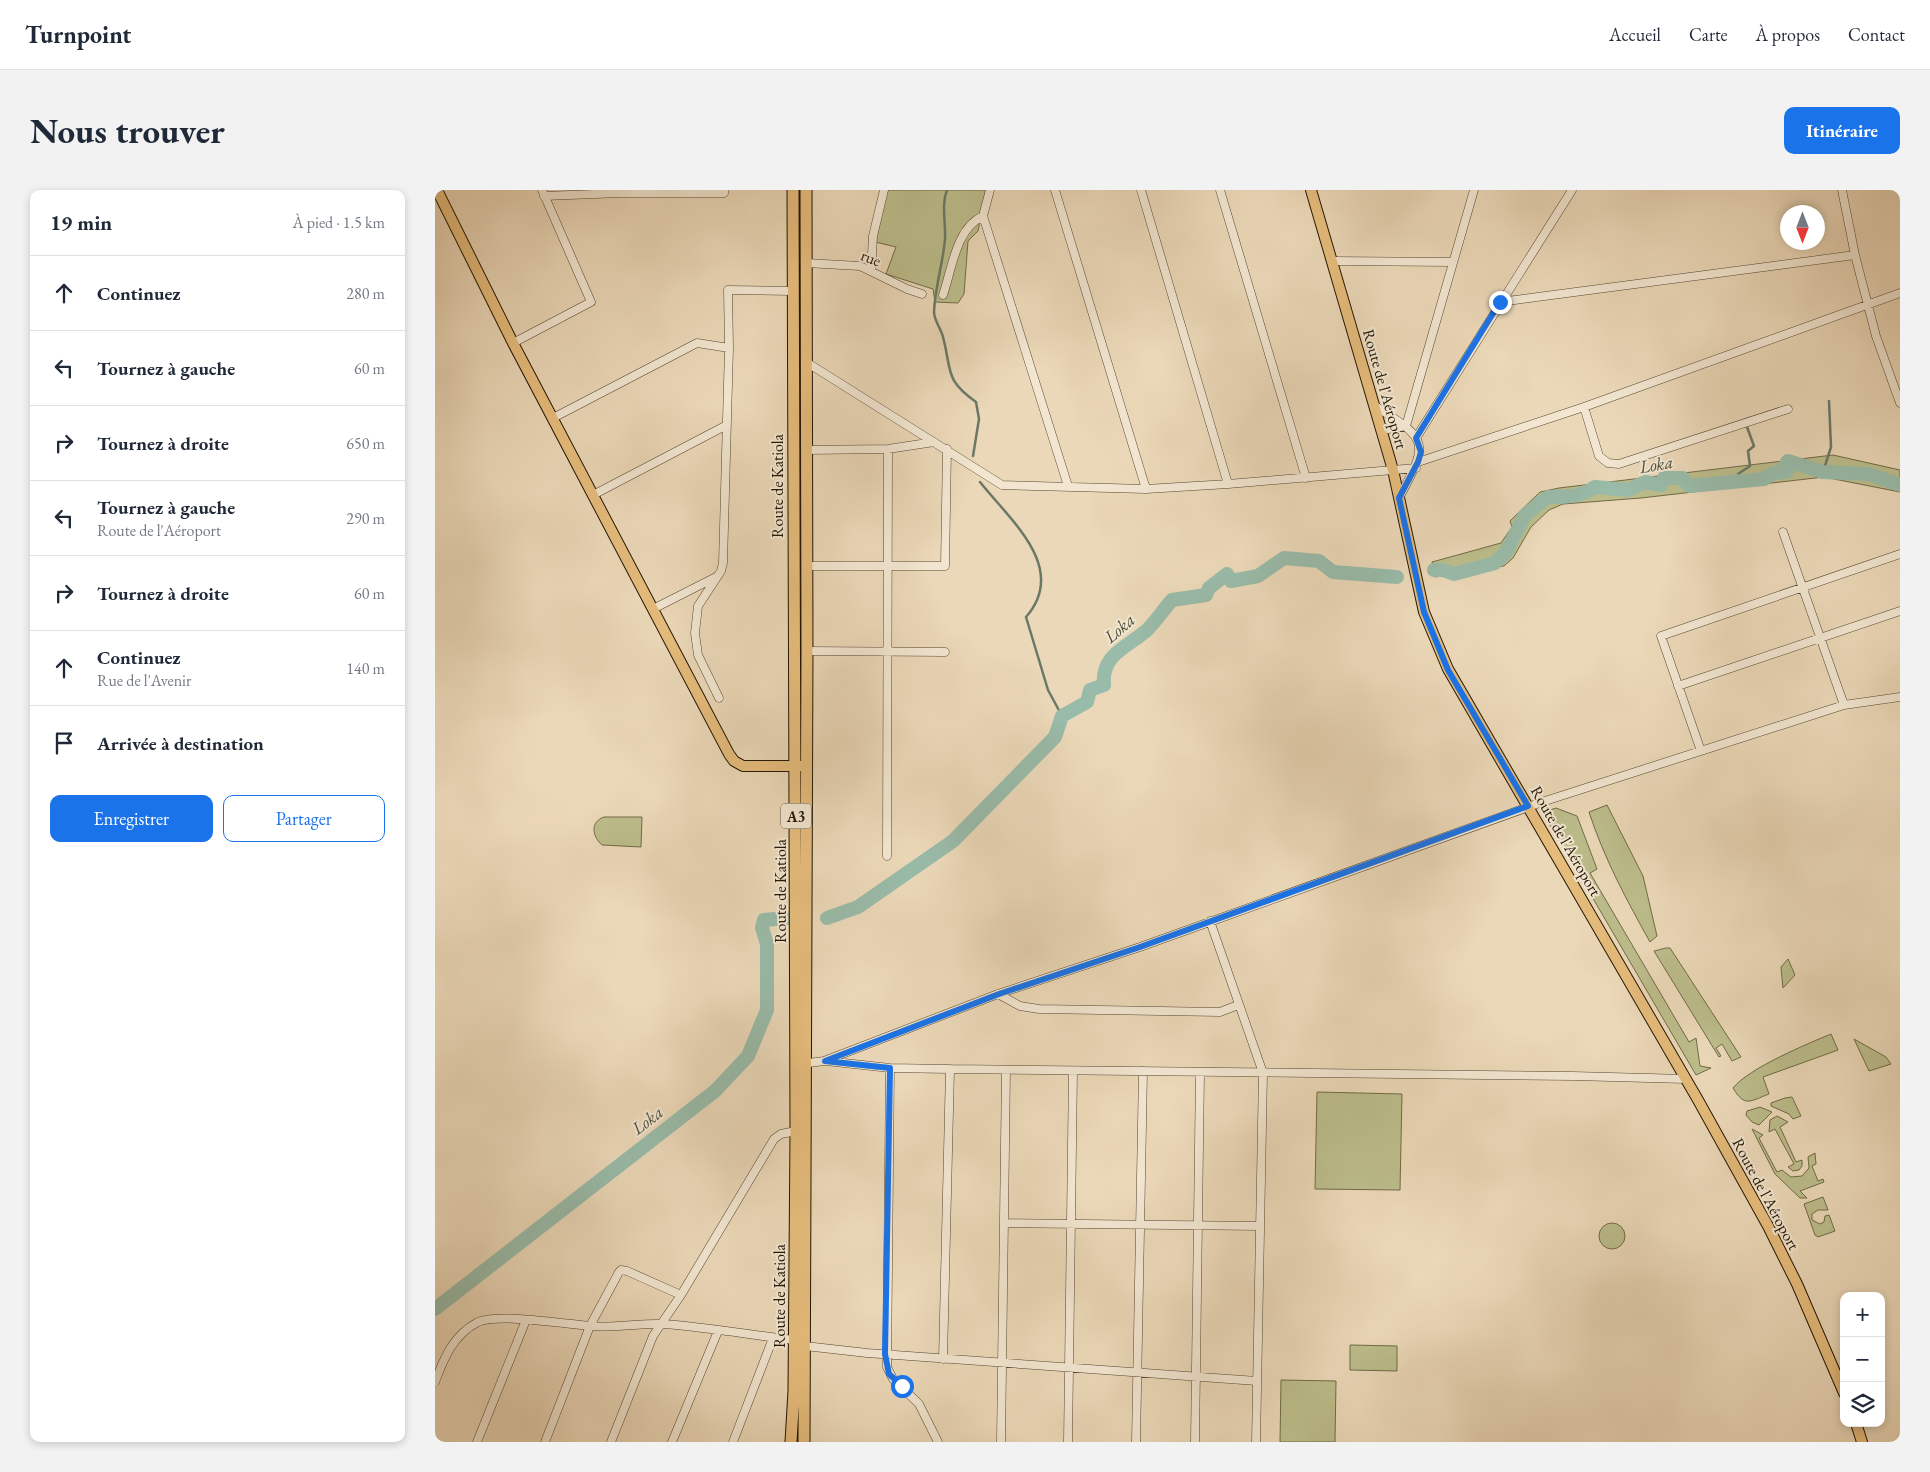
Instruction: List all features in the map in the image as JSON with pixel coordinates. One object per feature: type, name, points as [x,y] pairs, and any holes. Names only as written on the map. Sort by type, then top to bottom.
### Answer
[{"type":"highway","name":"Route de Katiola","points":[[793,190],[793,562],[801,766],[804,1442]]},
{"type":"highway","name":"Route de Katiola","points":[[801,766],[807,652],[806,190]]},
{"type":"highway","name":"Route de Katiola","points":[[791,1442],[796,1131],[801,1064]]},
{"type":"main road","points":[[437,190],[513,343],[734,761],[743,766],[801,766]]},
{"type":"main road","name":"Route de l'Aéroport","points":[[1311,190],[1393,470],[1424,612],[1448,670],[1686,1079],[1768,1226],[1797,1284],[1840,1383]]},
{"type":"main road","points":[[1857,1427],[1862,1442]]},
{"type":"street","points":[[513,343],[591,302],[543,193],[620,191],[724,193],[724,190]]},
{"type":"street","points":[[871,271],[870,252],[885,190]]},
{"type":"street","points":[[990,190],[983,216],[1068,486]]},
{"type":"street","points":[[1055,190],[1146,489]]},
{"type":"street","points":[[1141,190],[1228,484]]},
{"type":"street","points":[[1220,190],[1306,478]]},
{"type":"street","points":[[1406,426],[1474,190]]},
{"type":"street","points":[[1416,438],[1572,190]]},
{"type":"street","points":[[1842,190],[1855,255],[1876,336],[1900,403]]},
{"type":"street","points":[[943,295],[964,232],[973,220],[983,216]]},
{"type":"street","points":[[1500,302],[1855,255]]},
{"type":"street","points":[[1333,261],[1453,262]]},
{"type":"street","name":"rue","points":[[806,264],[860,266],[907,289],[922,294]]},
{"type":"street","points":[[719,698],[697,654],[695,633],[698,606],[718,576],[723,562],[725,426],[729,348],[728,290],[793,291]]},
{"type":"street","points":[[806,362],[1002,485],[1146,489],[1228,484],[1393,470],[1417,465],[1900,293]]},
{"type":"street","points":[[553,418],[697,343],[729,348]]},
{"type":"street","points":[[1375,406],[1406,426],[1416,438],[1421,452],[1417,465],[1399,498]]},
{"type":"street","points":[[1584,407],[1599,456],[1608,463],[1619,464],[1788,409]]},
{"type":"street","points":[[593,495],[725,426]]},
{"type":"street","points":[[1382,430],[1406,426]]},
{"type":"street","points":[[807,450],[888,449],[934,442]]},
{"type":"street","points":[[887,856],[888,449]]},
{"type":"street","points":[[807,566],[945,566],[947,449]]},
{"type":"street","points":[[1783,532],[1844,705]]},
{"type":"street","points":[[1701,751],[1661,636],[1900,554]]},
{"type":"street","points":[[653,609],[718,576]]},
{"type":"street","points":[[1679,686],[1900,611]]},
{"type":"street","points":[[807,652],[945,652]]},
{"type":"street","points":[[825,1061],[999,994],[1210,921],[1528,806],[1844,705],[1900,697]]},
{"type":"street","points":[[1210,921],[1263,1072],[1256,1442]]},
{"type":"street","points":[[999,994],[1021,1006],[1055,1010],[1219,1012],[1238,1005]]},
{"type":"street","points":[[801,1064],[825,1061],[890,1068],[950,1070],[1263,1072],[1686,1079]]},
{"type":"street","points":[[890,1068],[885,1354],[889,1374],[919,1404],[938,1442]]},
{"type":"street","points":[[943,1359],[950,1070]]},
{"type":"street","points":[[1001,1442],[1006,1070]]},
{"type":"street","points":[[1068,1442],[1073,1071]]},
{"type":"street","points":[[1136,1442],[1143,1071]]},
{"type":"street","points":[[1195,1442],[1200,1072]]},
{"type":"street","points":[[611,1442],[650,1343],[774,1140],[781,1134],[796,1131]]},
{"type":"street","points":[[1004,1222],[1260,1226]]},
{"type":"street","points":[[545,1442],[590,1326],[621,1270],[681,1294]]},
{"type":"street","points":[[435,1382],[447,1350],[467,1329],[487,1320],[526,1320],[590,1326],[662,1324],[794,1340]]},
{"type":"street","points":[[477,1442],[526,1320]]},
{"type":"street","points":[[673,1442],[718,1331]]},
{"type":"street","points":[[733,1442],[773,1338]]},
{"type":"street","points":[[805,1346],[943,1359],[1069,1366],[1257,1381]]},
{"type":"green space","points":[[888,190],[986,190],[978,231],[968,241],[964,294],[958,303],[935,302],[933,289],[886,274],[896,247],[871,241]]},
{"type":"green space","points":[[1833,455],[1900,470],[1900,492],[1824,477],[1641,498],[1563,504],[1549,510],[1531,527],[1513,558],[1504,566],[1435,577],[1432,562],[1501,543],[1512,527],[1510,521],[1540,492],[1559,488]]},
{"type":"green space","points":[[1607,805],[1643,876],[1657,936],[1650,942],[1616,878],[1601,846],[1589,812]]},
{"type":"green space","points":[[1556,808],[1577,816],[1597,869],[1590,873],[1689,1042],[1696,1038],[1700,1066],[1711,1068],[1696,1075],[1549,823],[1547,814],[1550,810]]},
{"type":"green space","points":[[604,817],[642,817],[641,847],[602,845],[596,838],[594,830],[596,822]]},
{"type":"green space","points":[[1670,948],[1741,1057],[1732,1061],[1722,1044],[1716,1048],[1721,1056],[1719,1057],[1654,951]]},
{"type":"green space","points":[[1788,959],[1795,975],[1783,988],[1781,967]]},
{"type":"green space","points":[[1831,1034],[1838,1050],[1763,1077],[1769,1094],[1745,1101],[1733,1088],[1741,1080],[1765,1065]]},
{"type":"green space","points":[[1854,1039],[1886,1057],[1891,1064],[1869,1071]]},
{"type":"green space","points":[[1317,1092],[1402,1094],[1400,1190],[1315,1189]]},
{"type":"green space","points":[[1792,1097],[1801,1116],[1793,1119],[1789,1114],[1771,1106],[1771,1103]]},
{"type":"green space","points":[[1760,1107],[1772,1112],[1759,1125],[1752,1122],[1746,1115],[1747,1111]]},
{"type":"green space","points":[[1777,1116],[1788,1122],[1780,1127],[1796,1162],[1802,1160],[1802,1166],[1799,1170],[1793,1171],[1788,1167],[1794,1164],[1775,1129],[1769,1132],[1770,1120]]},
{"type":"green space","points":[[1752,1129],[1763,1135],[1759,1138],[1777,1172],[1782,1170],[1791,1177],[1802,1176],[1809,1168],[1808,1157],[1815,1153],[1816,1164],[1812,1166],[1818,1181],[1823,1179],[1824,1182],[1800,1191],[1807,1198],[1800,1198],[1775,1174]]},
{"type":"green space","points":[[1823,1197],[1828,1210],[1818,1210],[1812,1214],[1812,1220],[1820,1224],[1824,1222],[1825,1216],[1829,1215],[1835,1231],[1818,1237],[1815,1235],[1804,1204]]},
{"type":"green space","points":[[1612,1223],[1621,1227],[1625,1236],[1621,1245],[1612,1249],[1603,1245],[1599,1236],[1603,1227]]},
{"type":"green space","points":[[1350,1345],[1397,1346],[1397,1371],[1350,1370]]},
{"type":"green space","points":[[1281,1380],[1336,1381],[1335,1442],[1280,1442]]},
{"type":"waterway","points":[[947,190],[944,208],[945,239],[934,312],[943,337],[951,374],[959,387],[976,402],[979,419],[973,456]]},
{"type":"waterway","points":[[1823,472],[1831,447],[1829,401]]},
{"type":"waterway","points":[[1739,480],[1738,474],[1750,466],[1748,451],[1754,446],[1747,427],[1749,418]]},
{"type":"waterway","name":"Loka","points":[[1434,570],[1443,570],[1454,574],[1495,563],[1506,552],[1525,515],[1548,497],[1578,495],[1595,487],[1628,490],[1645,482],[1661,485],[1664,478],[1683,478],[1689,486],[1764,479],[1774,473],[1787,472],[1784,467],[1788,461],[1823,472],[1868,474],[1900,485]]},
{"type":"waterway","points":[[980,482],[1019,528],[1030,545],[1038,563],[1041,581],[1038,599],[1026,617],[1048,690],[1062,716]]},
{"type":"waterway","name":"Loka","points":[[827,918],[858,907],[953,841],[1055,737],[1062,716],[1087,702],[1090,690],[1104,685],[1104,674],[1111,658],[1147,630],[1172,600],[1206,595],[1209,588],[1227,574],[1231,581],[1258,576],[1284,558],[1319,561],[1333,572],[1397,577]]},
{"type":"waterway","name":"Loka","points":[[435,1309],[715,1091],[748,1056],[767,1010],[767,944],[762,928],[764,920],[788,918]]},
{"type":"route","points":[[902,1386],[893,1380],[889,1374],[885,1354],[890,1068],[825,1061],[845,1051],[999,994],[1069,969],[1140,947],[1281,894],[1528,806],[1448,670],[1424,612],[1399,498],[1416,468],[1421,452],[1416,438],[1500,302]]}]
